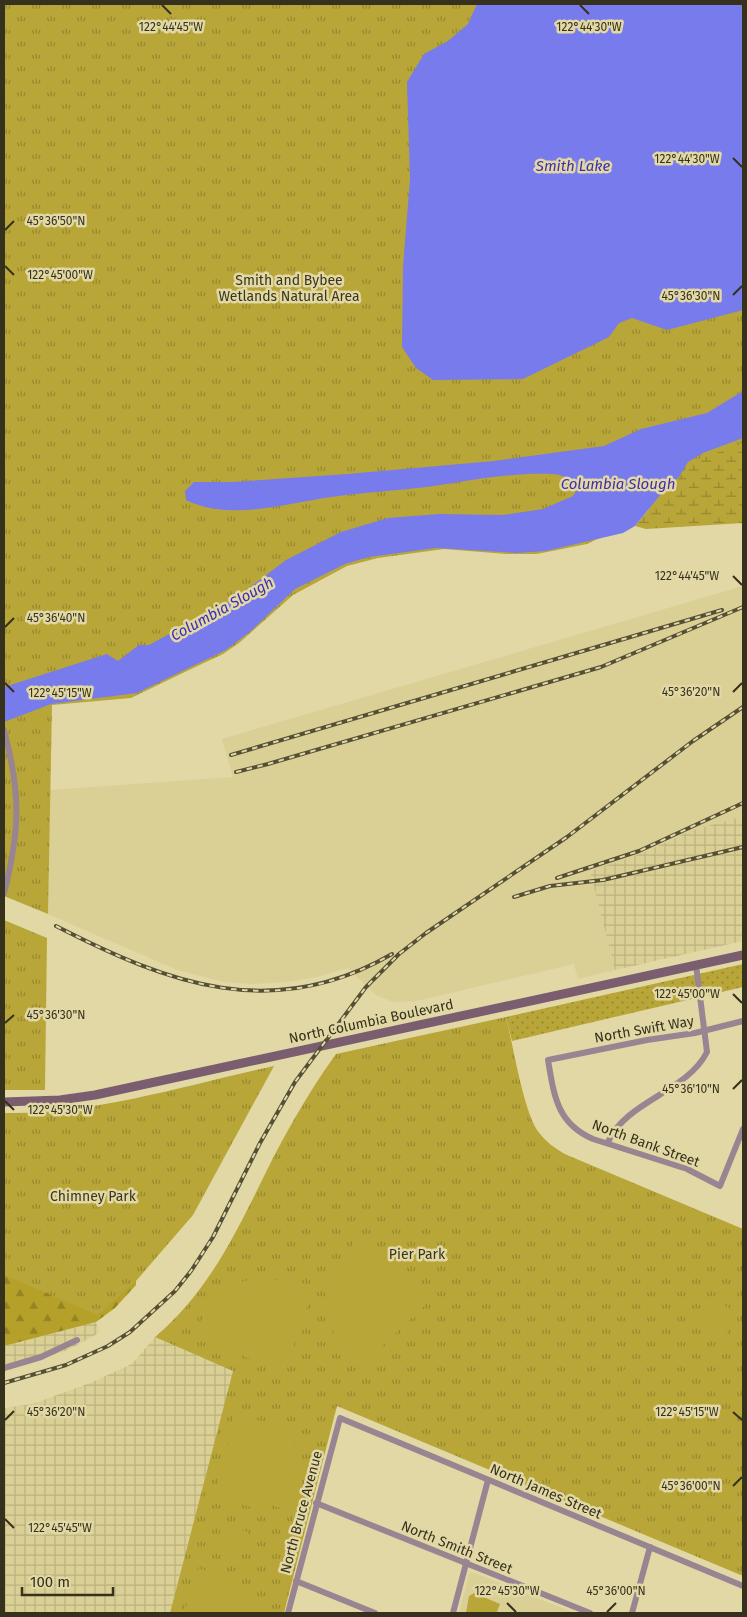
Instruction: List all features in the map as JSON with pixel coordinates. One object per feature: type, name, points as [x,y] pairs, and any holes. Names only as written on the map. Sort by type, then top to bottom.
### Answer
[{"type":"main road","name":"North Columbia Boulevard","points":[[4,1102],[37,1102],[78,1098],[743,955]]},
{"type":"street","points":[[4,730],[16,785],[18,818],[15,843],[4,893]]},
{"type":"street","points":[[608,1142],[614,1132],[644,1104],[683,1081],[705,1057],[708,1048],[696,965]]},
{"type":"street","name":"North Swift Way","points":[[548,1060],[743,1021]]},
{"type":"street","name":"North Bank Street","points":[[548,1060],[559,1110],[588,1137],[687,1169],[720,1186],[743,1129]]},
{"type":"street","points":[[4,1368],[41,1356],[76,1340]]},
{"type":"street","name":"North James Street","points":[[340,1418],[743,1586]]},
{"type":"street","name":"North Bruce Avenue","points":[[288,1613],[340,1418]]},
{"type":"street","points":[[453,1613],[488,1480]]},
{"type":"street","name":"North Smith Street","points":[[316,1503],[590,1613]]},
{"type":"street","points":[[632,1613],[650,1547]]},
{"type":"street","points":[[296,1581],[375,1613]]},
{"type":"shaded area","points":[[743,586],[743,816],[690,831],[643,853],[590,871],[615,970],[578,979],[574,964],[416,1001],[393,1002],[376,995],[348,968],[317,977],[287,982],[254,984],[224,982],[177,970],[48,914],[50,790],[233,777],[222,739]]},
{"type":"shaded area","points":[[743,816],[743,941],[615,970],[590,871],[643,853],[690,831]]},
{"type":"shaded area","points":[[96,1322],[99,1333],[68,1350],[4,1371],[4,1346]]},
{"type":"shaded area","points":[[155,1337],[234,1370],[170,1613],[4,1613],[4,1408],[32,1404],[90,1383],[132,1364]]},
{"type":"shaded area","points":[[472,1572],[574,1613],[459,1613],[469,1574]]},
{"type":"green space","name":"Smith and Bybee Wetlands Natural Area","points":[[4,4],[743,4],[743,443],[695,461],[685,470],[660,502],[620,528],[587,544],[537,554],[506,554],[444,549],[378,558],[347,566],[293,595],[239,643],[223,654],[131,698],[52,705],[48,914],[4,896]]},
{"type":"green space","points":[[743,438],[743,523],[646,529],[635,526],[688,462]]},
{"type":"green space","points":[[4,920],[47,938],[45,1090],[4,1090]]},
{"type":"green space","points":[[743,964],[743,987],[512,1041],[506,1017]]},
{"type":"green space","name":"Pier Park","points":[[506,1017],[527,1107],[537,1130],[547,1141],[567,1155],[743,1229],[743,1576],[337,1406],[284,1613],[170,1613],[233,1371],[155,1337],[193,1298],[209,1277],[236,1231],[295,1118],[336,1054]]},
{"type":"green space","name":"Chimney Park","points":[[274,1066],[193,1215],[136,1281],[98,1315],[4,1275],[4,1113],[38,1112],[105,1104]]},
{"type":"green space","points":[[359,1236],[429,1291],[429,1301],[360,1368],[335,1336],[325,1307],[328,1282],[327,1270],[337,1268]]},
{"type":"green space","points":[[4,1240],[136,1276],[136,1285],[115,1308],[96,1322],[4,1346]]},
{"type":"green space","points":[[265,1278],[314,1285],[287,1366],[280,1371],[194,1336],[210,1307],[227,1288],[241,1282]]},
{"type":"green space","points":[[708,1297],[737,1312],[723,1340],[693,1325]]},
{"type":"green space","points":[[624,1369],[636,1373],[629,1390],[618,1385]]},
{"type":"green space","points":[[234,1417],[283,1424],[289,1436],[302,1451],[294,1502],[284,1509],[254,1500],[252,1507],[214,1498]]},
{"type":"green space","points":[[222,1525],[248,1532],[239,1562],[213,1552]]},
{"type":"green space","points":[[198,1568],[217,1575],[233,1584],[248,1597],[259,1613],[184,1613]]},
{"type":"green space","points":[[474,1593],[500,1604],[497,1612],[500,1613],[466,1613],[469,1596]]},
{"type":"water","name":"Smith Lake","points":[[477,4],[743,4],[743,310],[667,330],[632,318],[619,323],[609,337],[523,379],[433,380],[416,368],[402,347],[403,267],[410,179],[407,82],[424,54],[448,41],[468,24]]},
{"type":"water","name":"Columbia Slough","points":[[743,391],[743,438],[703,453],[688,462],[679,477],[665,489],[635,526],[623,533],[546,551],[517,553],[436,548],[369,557],[345,564],[295,589],[252,630],[226,650],[137,693],[51,704],[4,722],[4,687],[107,654],[118,661],[139,645],[149,645],[237,597],[286,560],[341,532],[388,518],[439,514],[503,515],[543,509],[573,496],[579,486],[567,478],[556,474],[521,474],[427,487],[344,495],[258,509],[221,510],[186,500],[185,491],[194,482],[233,482],[347,474],[494,461],[604,446],[641,429],[707,413]]},
{"type":"railway","points":[[236,772],[601,667],[743,607]]},
{"type":"railway","points":[[231,755],[722,610]]},
{"type":"railway","points":[[4,1383],[66,1365],[108,1346],[130,1332],[175,1291],[191,1271],[213,1237],[260,1143],[295,1082],[366,987],[399,954],[426,933],[567,837],[693,741],[743,707]]},
{"type":"railway","points":[[557,878],[639,851],[743,803]]},
{"type":"railway","points":[[514,897],[550,886],[603,880],[743,847]]},
{"type":"railway","points":[[56,926],[139,965],[181,979],[222,988],[263,991],[305,987],[348,975],[392,954]]}]
